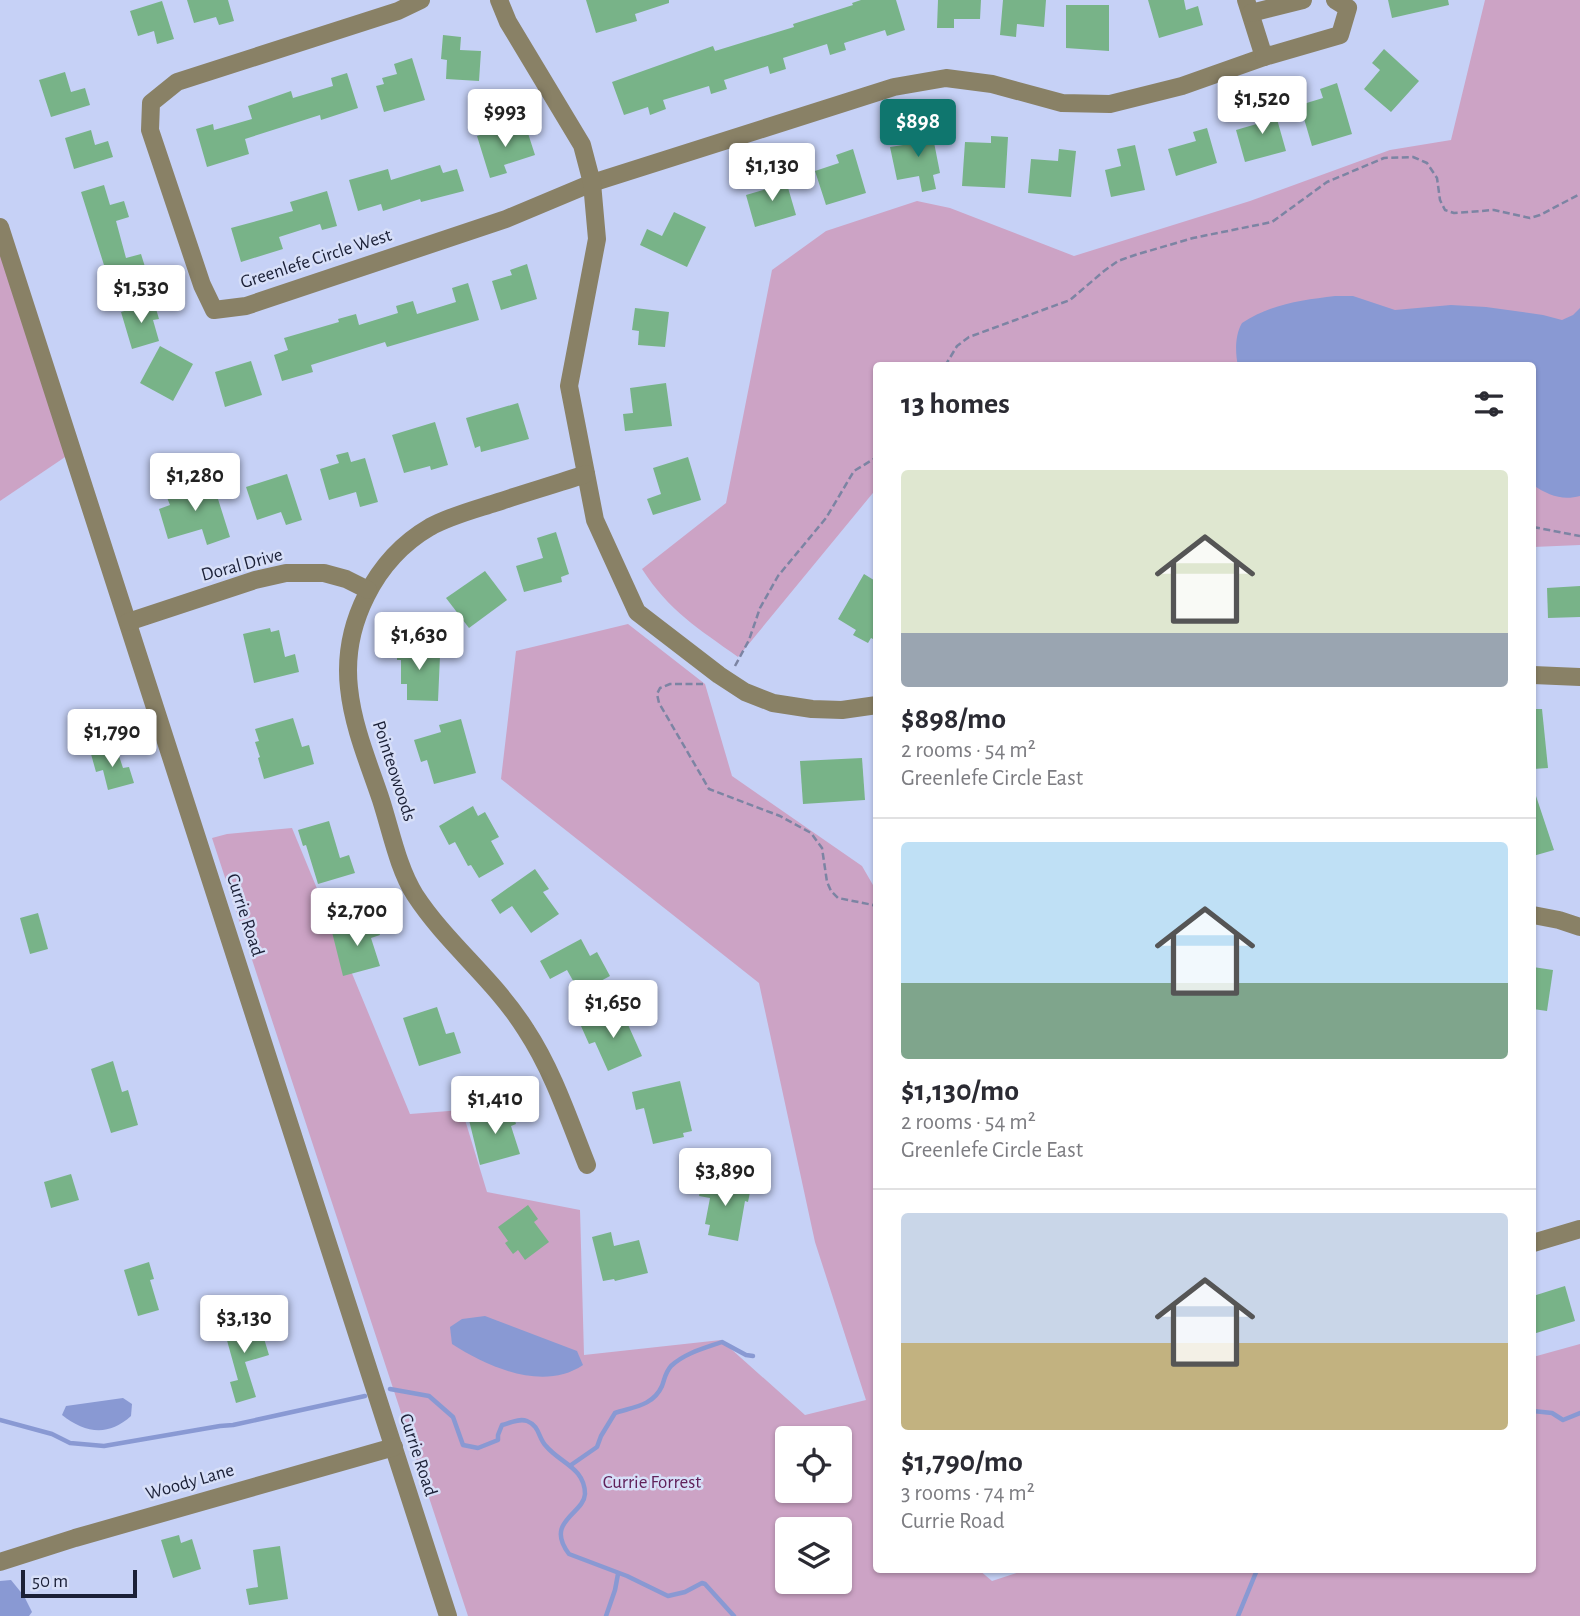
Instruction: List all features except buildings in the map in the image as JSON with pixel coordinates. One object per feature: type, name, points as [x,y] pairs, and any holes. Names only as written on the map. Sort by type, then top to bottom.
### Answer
[{"type":"street","name":"Greenlefe Circle West","points":[[421,0],[398,11],[177,82],[152,103],[150,130],[202,285],[214,310],[246,306],[480,227],[592,183]]},
{"type":"street","points":[[499,0],[508,22],[582,145],[592,183],[597,239],[569,386],[595,520],[637,612],[745,692],[764,699],[812,709],[842,710],[873,706]]},
{"type":"street","points":[[1264,57],[1249,7],[1303,0]]},
{"type":"street","points":[[592,183],[907,85],[946,78],[992,84],[1062,103],[1110,104],[1182,86],[1264,57],[1340,35],[1348,8],[1335,0]]},
{"type":"street","name":"Currie Road","points":[[0,227],[4,252],[128,622],[448,1616]]},
{"type":"street","name":"Pointeowoods","points":[[586,474],[465,512],[430,527],[386,564],[368,590],[353,631],[348,659],[353,713],[401,863],[414,893],[433,919],[507,1002],[528,1032],[550,1073],[587,1165]]},
{"type":"street","name":"Doral Drive","points":[[128,622],[255,580],[286,573],[324,573],[346,579],[368,590]]},
{"type":"street","points":[[1536,675],[1580,677]]},
{"type":"street","points":[[1536,916],[1580,927]]},
{"type":"street","points":[[1536,1242],[1580,1229]]},
{"type":"street","name":"Woody Lane","points":[[0,1562],[88,1534],[394,1447]]},
{"type":"path","points":[[947,362],[957,346],[969,337],[1070,300],[1118,261],[1193,238],[1272,222],[1327,182],[1384,158],[1413,157],[1427,163],[1437,178],[1440,200],[1445,209],[1454,213],[1494,210],[1530,218],[1580,194]]},
{"type":"path","points":[[1536,528],[1580,536]]},
{"type":"green space","points":[[1485,0],[1580,0],[1580,545],[1536,547],[1536,362],[873,362],[873,493],[738,657],[674,608],[642,569],[726,503],[772,270],[826,231],[917,201],[950,208],[1074,256],[1250,201],[1390,150],[1451,140]]},
{"type":"green space","points":[[0,233],[71,453],[0,501]]},
{"type":"green space","name":"Currie Forrest","points":[[628,624],[705,684],[732,776],[862,866],[873,885],[873,1573],[983,1573],[992,1581],[1017,1573],[1536,1573],[1536,1356],[1580,1344],[1580,1616],[468,1616],[212,838],[227,834],[292,828],[410,1114],[462,1110],[487,1192],[580,1210],[584,1355],[721,1340],[805,1415],[866,1400],[815,1242],[759,983],[501,779],[516,651]]},
{"type":"water","points":[[1353,296],[1395,310],[1451,305],[1486,307],[1562,320],[1580,308],[1580,496],[1555,496],[1536,487],[1536,362],[1237,362],[1236,344],[1242,323],[1275,307],[1299,301]]},
{"type":"water","points":[[485,1316],[577,1351],[583,1365],[567,1373],[533,1376],[499,1368],[452,1344],[450,1327],[462,1319]]},
{"type":"water","points":[[123,1398],[132,1404],[131,1416],[105,1430],[79,1426],[62,1415],[66,1406]]},
{"type":"water","points":[[11,1580],[32,1612],[29,1616],[0,1616],[0,1581]]},
{"type":"waterway","points":[[571,1465],[597,1447],[615,1413],[642,1405],[653,1398],[662,1386],[666,1373],[682,1358],[722,1342],[753,1356]]},
{"type":"waterway","points":[[390,1389],[429,1396],[453,1417],[463,1445],[478,1448],[498,1440],[502,1425],[521,1420],[531,1423],[546,1446],[576,1472],[584,1485],[583,1501],[567,1519],[561,1534],[562,1543],[569,1554],[627,1576],[668,1596],[705,1584],[734,1616]]},
{"type":"waterway","points":[[0,1420],[52,1434],[70,1443],[104,1446],[233,1425],[365,1396]]},
{"type":"waterway","points":[[1536,1411],[1552,1413],[1563,1420],[1580,1413]]},
{"type":"waterway","points":[[1238,1616],[1256,1573]]},
{"type":"waterway","points":[[606,1616],[618,1574]]}]
